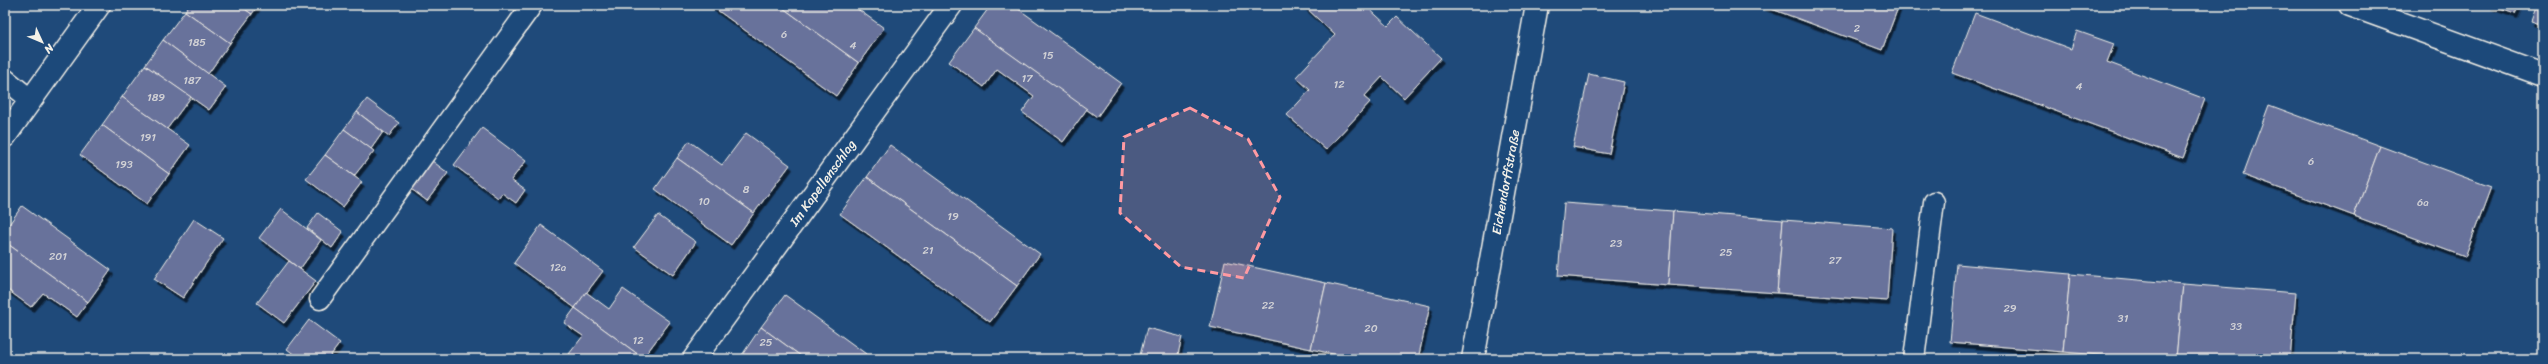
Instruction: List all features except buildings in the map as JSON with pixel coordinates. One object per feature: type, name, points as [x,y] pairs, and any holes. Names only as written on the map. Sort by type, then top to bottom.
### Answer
[{"type":"street","points":[[5,136],[99,5]]},
{"type":"street","name":"Im Kapellenschlag","points":[[694,359],[951,5]]},
{"type":"street","name":"Eichendorffstraße","points":[[1473,359],[1536,5]]},
{"type":"street","points":[[2359,7],[2543,75]]},
{"type":"lane","points":[[320,299],[532,5]]},
{"type":"lane","points":[[5,78],[31,100]]},
{"type":"lane","points":[[1914,359],[1934,202]]},
{"type":"highlighted area","points":[[1190,108],[1248,139],[1280,197],[1244,278],[1181,267],[1120,213],[1124,137]]}]
